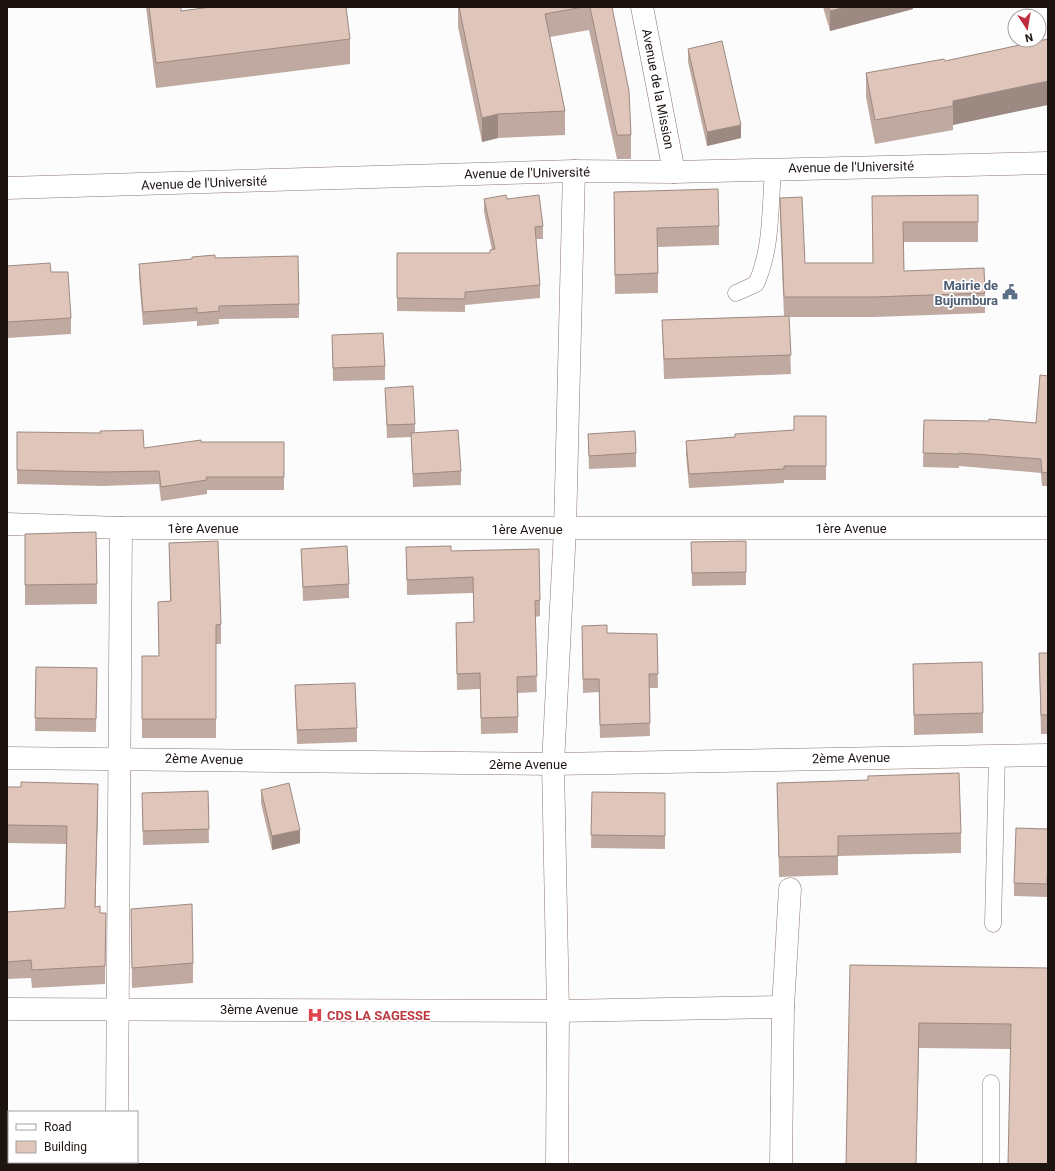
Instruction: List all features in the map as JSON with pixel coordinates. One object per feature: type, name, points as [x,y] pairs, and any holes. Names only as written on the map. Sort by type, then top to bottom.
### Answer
[{"type":"street","name":"Avenue de la Mission","points":[[642,7],[674,172]]},
{"type":"street","name":"Avenue de l'Université","points":[[7,188],[574,171],[674,172],[1048,162]]},
{"type":"street","points":[[557,1164],[558,1011],[553,764],[565,529],[574,171]]},
{"type":"street","name":"1ère Avenue","points":[[7,524],[121,528],[1048,528]]},
{"type":"street","points":[[117,1111],[121,758],[121,528]]},
{"type":"street","name":"2ème Avenue","points":[[7,758],[121,758],[553,764],[1048,755]]},
{"type":"street","points":[[781,1164],[783,1007],[790,889]]},
{"type":"street","name":"3ème Avenue","points":[[7,1009],[119,1008],[558,1011],[783,1007]]},
{"type":"lane","points":[[736,293],[756,284],[763,269],[767,253],[773,169]]},
{"type":"lane","points":[[992,924],[996,755]]},
{"type":"lane","points":[[991,1083],[991,1164]]},
{"type":"building","points":[[149,7],[181,7],[181,11],[211,7],[346,7],[350,39],[156,63]]},
{"type":"building","points":[[459,7],[583,7],[545,14],[565,111],[498,114],[482,118]]},
{"type":"building","points":[[590,7],[612,7],[629,91],[631,135],[617,135]]},
{"type":"building","points":[[828,7],[846,7],[830,11]]},
{"type":"building","points":[[1047,39],[1048,81],[953,101],[953,106],[875,120],[866,73],[944,59],[945,61],[1007,48],[1047,48]]},
{"type":"building","points":[[722,41],[741,125],[707,132],[688,49]]},
{"type":"building","points":[[718,189],[719,226],[657,228],[658,273],[615,275],[614,192]]},
{"type":"building","points":[[506,195],[507,199],[539,195],[543,226],[535,227],[540,285],[465,292],[465,299],[397,298],[397,253],[490,253],[490,250],[495,249],[484,199]]},
{"type":"building","points":[[978,195],[978,222],[903,222],[904,271],[984,268],[985,293],[874,297],[784,297],[780,198],[802,197],[805,263],[873,263],[872,196]]},
{"type":"building","points":[[215,255],[215,258],[298,256],[299,304],[219,306],[219,311],[197,313],[197,308],[143,312],[139,264],[192,259],[192,257]]},
{"type":"building","points":[[50,263],[51,272],[68,272],[71,318],[7,322],[7,266]]},
{"type":"building","points":[[789,316],[791,355],[664,359],[662,320]]},
{"type":"building","points":[[383,333],[385,366],[333,368],[332,335]]},
{"type":"building","points":[[1040,375],[1048,376],[1048,472],[1042,473],[1041,459],[959,453],[923,453],[924,420],[989,421],[989,419],[1036,423]]},
{"type":"building","points":[[413,386],[415,424],[387,425],[385,388]]},
{"type":"building","points":[[794,416],[826,416],[826,466],[784,466],[784,469],[689,474],[686,441],[735,437],[735,434],[794,430]]},
{"type":"building","points":[[143,430],[144,448],[201,440],[201,442],[284,442],[284,477],[206,477],[207,480],[161,487],[159,471],[102,472],[17,470],[17,432],[101,433],[100,431]]},
{"type":"building","points":[[458,430],[461,471],[413,474],[411,433]]},
{"type":"building","points":[[635,431],[636,453],[589,456],[588,434]]},
{"type":"building","points":[[96,532],[97,584],[25,585],[25,534]]},
{"type":"building","points":[[218,541],[221,624],[216,625],[216,719],[142,719],[142,656],[159,656],[158,602],[171,601],[169,543]]},
{"type":"building","points":[[746,541],[746,572],[692,573],[691,542]]},
{"type":"building","points":[[347,546],[349,584],[303,587],[301,549]]},
{"type":"building","points":[[451,546],[451,551],[539,549],[540,600],[535,601],[537,676],[517,677],[518,717],[481,718],[480,673],[457,674],[456,623],[474,622],[473,577],[407,580],[406,547]]},
{"type":"building","points":[[607,625],[607,633],[657,634],[658,674],[649,674],[650,723],[600,725],[599,679],[583,679],[582,626]]},
{"type":"building","points":[[1039,653],[1048,653],[1048,715],[1041,715]]},
{"type":"building","points":[[982,662],[983,713],[914,715],[913,664]]},
{"type":"building","points":[[36,667],[97,668],[96,719],[35,718]]},
{"type":"building","points":[[355,683],[357,728],[297,730],[295,685]]},
{"type":"building","points":[[959,773],[961,833],[838,836],[838,856],[779,857],[777,783],[868,780],[868,776]]},
{"type":"building","points":[[21,782],[98,784],[95,907],[100,906],[100,913],[106,913],[105,966],[32,970],[31,960],[7,962],[7,912],[65,908],[67,826],[7,825],[7,787],[21,787]]},
{"type":"building","points":[[289,783],[300,830],[272,836],[261,790]]},
{"type":"building","points":[[208,791],[209,829],[143,831],[142,793]]},
{"type":"building","points":[[592,792],[665,793],[665,836],[591,835]]},
{"type":"building","points":[[1016,828],[1048,829],[1047,884],[1014,883]]},
{"type":"building","points":[[192,904],[193,963],[132,968],[131,909]]},
{"type":"building","points":[[850,965],[1048,968],[1048,1164],[1008,1164],[1011,1024],[919,1023],[916,1164],[846,1164]]},
{"type":"place","name":"Mairie de Bujumbura","points":[[1010,292]]},
{"type":"place","name":"CDS LA SAGESSE","points":[[315,1015]]}]
